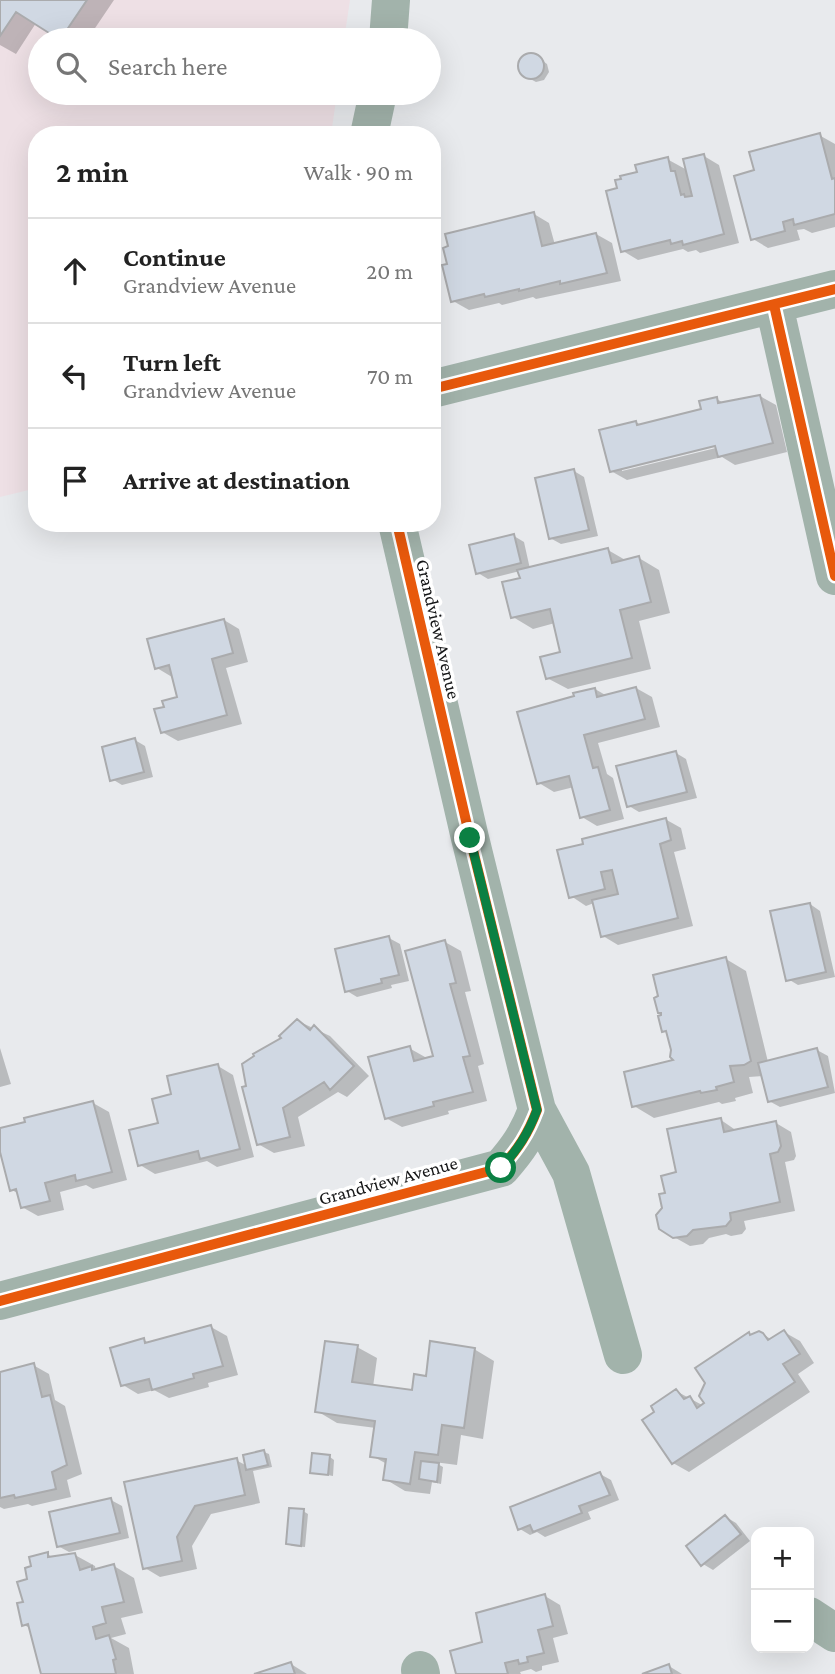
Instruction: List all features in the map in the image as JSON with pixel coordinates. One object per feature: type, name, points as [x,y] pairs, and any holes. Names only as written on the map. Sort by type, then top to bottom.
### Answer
[{"type":"street","points":[[389,28],[391,0]]},
{"type":"street","points":[[371,126],[375,105]]},
{"type":"street","points":[[441,387],[835,289]]},
{"type":"street","points":[[774,305],[835,576]]},
{"type":"street","name":"Grandview Avenue","points":[[0,1301],[501,1168],[519,1149],[529,1133],[537,1110],[399,532]]},
{"type":"street","points":[[537,1110],[571,1173],[623,1355]]},
{"type":"street","points":[[814,1619],[835,1633]]},
{"type":"shaded area","points":[[0,0],[350,0],[346,28],[28,28],[28,105],[335,105],[332,126],[28,126],[28,490],[0,497]]},
{"type":"building","points":[[0,0],[87,0],[68,28],[41,28],[16,12],[0,36]]},
{"type":"building","points":[[531,53],[540,57],[544,66],[540,75],[531,79],[522,75],[518,66],[522,57]]},
{"type":"building","points":[[820,133],[832,179],[835,178],[835,214],[794,225],[793,219],[783,222],[785,231],[751,240],[734,176],[754,170],[749,152]]},
{"type":"building","points":[[704,154],[724,234],[683,245],[682,241],[671,244],[670,240],[621,252],[606,191],[617,188],[615,180],[637,172],[635,165],[668,157],[681,195],[692,196],[683,159]]},
{"type":"building","points":[[534,212],[542,246],[596,233],[607,273],[560,284],[560,281],[451,302],[442,265],[447,264],[443,248],[448,246],[445,234]]},
{"type":"building","points":[[760,395],[773,443],[718,457],[715,446],[610,472],[599,430],[636,421],[637,425],[701,409],[699,401],[717,397],[718,403]]},
{"type":"building","points":[[574,469],[589,530],[549,539],[535,478]]},
{"type":"building","points":[[514,534],[521,563],[476,574],[469,545]]},
{"type":"building","points":[[608,548],[612,563],[639,556],[651,602],[620,610],[632,658],[546,679],[540,657],[560,652],[550,609],[511,618],[502,582],[520,578],[517,570]]},
{"type":"building","points":[[224,619],[233,653],[212,659],[227,715],[161,733],[154,709],[164,707],[162,701],[177,697],[169,665],[155,669],[147,639]]},
{"type":"building","points":[[636,687],[645,719],[584,735],[593,768],[598,767],[610,810],[580,818],[569,776],[537,784],[517,712],[595,688],[597,697]]},
{"type":"building","points":[[135,738],[144,772],[110,781],[102,747]]},
{"type":"building","points":[[676,751],[687,792],[627,807],[616,766]]},
{"type":"building","points":[[666,818],[671,840],[660,844],[678,918],[601,937],[592,900],[618,894],[612,870],[601,872],[605,889],[569,898],[557,850],[583,844],[582,839]]},
{"type":"building","points":[[810,903],[826,972],[786,981],[770,911]]},
{"type":"building","points":[[389,936],[399,975],[381,979],[382,983],[345,992],[335,949]]},
{"type":"building","points":[[445,940],[456,983],[450,984],[470,1056],[463,1057],[473,1092],[433,1102],[434,1106],[385,1119],[368,1057],[410,1046],[414,1061],[433,1056],[405,951]]},
{"type":"building","points":[[726,957],[751,1061],[744,1065],[730,1066],[734,1082],[716,1087],[717,1090],[700,1091],[632,1107],[624,1072],[673,1060],[670,1057],[666,1031],[662,1032],[658,1016],[661,1013],[658,1013],[654,998],[658,996],[653,975]]},
{"type":"building","points":[[297,1019],[310,1030],[314,1025],[354,1066],[330,1090],[324,1082],[283,1108],[290,1137],[257,1145],[242,1087],[246,1086],[242,1064],[254,1056],[253,1054],[281,1038],[279,1036]]},
{"type":"building","points":[[817,1048],[828,1087],[768,1102],[758,1063]]},
{"type":"building","points":[[218,1064],[240,1149],[200,1159],[198,1151],[138,1166],[129,1130],[158,1123],[152,1099],[171,1094],[167,1076]]},
{"type":"building","points":[[93,1101],[112,1172],[76,1181],[75,1175],[45,1183],[50,1201],[21,1208],[16,1189],[10,1191],[0,1152],[0,1128],[25,1122],[24,1118]]},
{"type":"building","points":[[721,1118],[724,1132],[776,1121],[781,1146],[778,1152],[770,1154],[780,1202],[730,1213],[731,1220],[726,1226],[693,1230],[687,1236],[673,1238],[659,1229],[656,1215],[662,1208],[659,1194],[665,1193],[661,1176],[676,1172],[667,1129]]},
{"type":"building","points":[[211,1325],[223,1366],[152,1390],[149,1379],[121,1386],[110,1348],[144,1338],[145,1343]]},
{"type":"building","points":[[784,1330],[800,1354],[783,1364],[795,1382],[672,1464],[642,1420],[654,1412],[651,1406],[676,1389],[684,1399],[690,1396],[697,1408],[704,1403],[699,1396],[705,1383],[695,1368],[749,1332],[750,1335],[759,1331],[768,1340]]},
{"type":"building","points":[[325,1341],[358,1345],[352,1382],[412,1390],[414,1374],[426,1376],[430,1341],[475,1348],[464,1428],[442,1425],[438,1455],[415,1452],[410,1484],[383,1480],[386,1459],[370,1457],[375,1421],[315,1412]]},
{"type":"building","points":[[34,1363],[42,1397],[50,1395],[67,1465],[52,1472],[56,1489],[15,1498],[14,1495],[0,1498],[0,1372]]},
{"type":"building","points":[[264,1450],[268,1465],[246,1470],[243,1455]]},
{"type":"building","points":[[312,1453],[330,1455],[328,1475],[310,1473]]},
{"type":"building","points":[[237,1458],[245,1495],[195,1506],[177,1537],[182,1561],[143,1569],[124,1482]]},
{"type":"building","points":[[421,1461],[439,1463],[437,1482],[419,1479]]},
{"type":"building","points":[[600,1472],[610,1495],[579,1506],[582,1513],[533,1532],[530,1525],[518,1530],[510,1507]]},
{"type":"building","points":[[111,1498],[120,1533],[57,1547],[49,1512]]},
{"type":"building","points":[[289,1508],[304,1509],[301,1546],[286,1544]]},
{"type":"building","points":[[725,1515],[741,1534],[701,1566],[686,1546]]},
{"type":"building","points":[[48,1552],[48,1557],[75,1553],[80,1570],[114,1564],[124,1602],[102,1607],[106,1623],[93,1627],[96,1639],[109,1635],[116,1659],[113,1660],[116,1674],[41,1674],[28,1624],[22,1626],[17,1603],[23,1602],[17,1582],[27,1579],[25,1568],[31,1566],[29,1557]]},
{"type":"building","points":[[545,1594],[553,1626],[538,1630],[544,1653],[527,1657],[528,1662],[519,1664],[518,1660],[505,1663],[508,1674],[456,1674],[450,1651],[482,1642],[476,1613]]},
{"type":"building","points":[[291,1662],[295,1674],[254,1674]]},
{"type":"building","points":[[669,1664],[672,1674],[642,1674]]},
{"type":"cycle path","points":[[441,387],[835,289]]},
{"type":"cycle path","points":[[774,305],[835,576]]},
{"type":"cycle path","points":[[0,1301],[501,1168],[530,1127],[537,1110],[399,532]]},
{"type":"route","points":[[470,838],[537,1110],[529,1133],[519,1149],[501,1168]]}]
